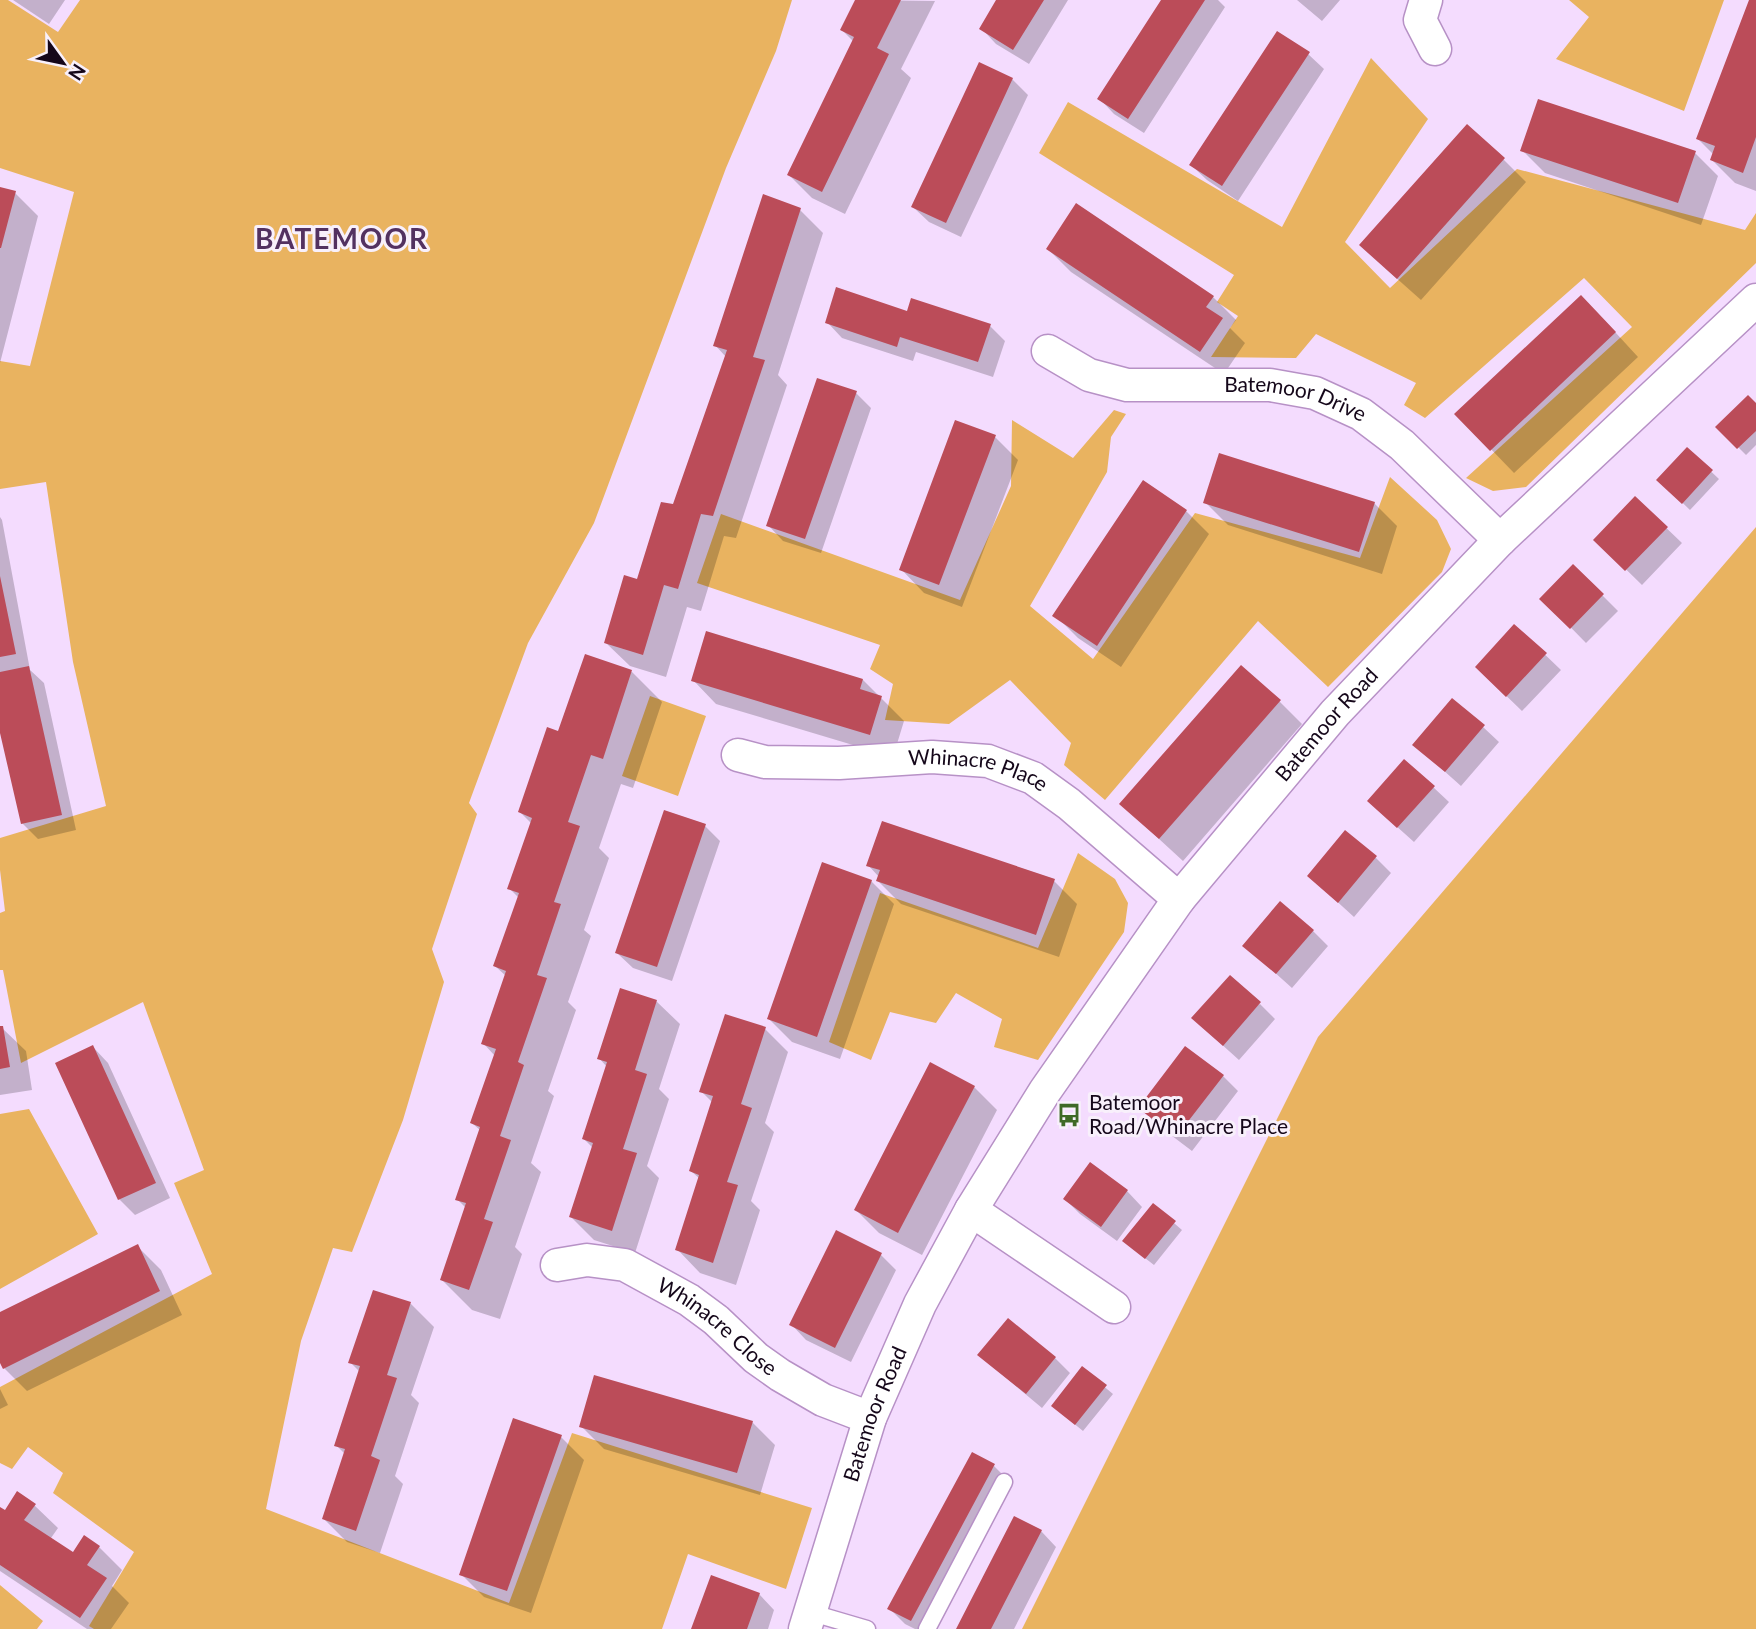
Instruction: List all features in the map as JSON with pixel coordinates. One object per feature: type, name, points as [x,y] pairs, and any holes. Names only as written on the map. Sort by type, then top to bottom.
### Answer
[{"type":"street","points":[[1426,0],[1420,20],[1434,49]]},
{"type":"street","name":"Batemoor Road","points":[[807,1621],[870,1418],[920,1304],[971,1210],[1045,1091],[1178,899],[1335,713],[1500,540],[1756,300]]},
{"type":"street","name":"Batemoor Drive","points":[[1048,351],[1090,375],[1127,385],[1270,385],[1315,393],[1361,414],[1402,445],[1500,540]]},
{"type":"street","name":"Whinacre Place","points":[[738,755],[776,762],[839,763],[932,757],[988,761],[1033,778],[1069,804],[1178,899]]},
{"type":"street","points":[[971,1210],[1114,1307]]},
{"type":"street","name":"Whinacre Close","points":[[557,1265],[587,1260],[625,1265],[689,1300],[716,1320],[756,1358],[780,1375],[823,1400],[870,1418]]},
{"type":"lane","points":[[927,1629],[1003,1482]]},
{"type":"lane","points":[[807,1621],[867,1629]]},
{"type":"shaded area","points":[[0,0],[8,0],[58,32],[80,0],[792,0],[776,51],[726,168],[594,523],[528,643],[469,803],[477,814],[432,949],[444,982],[403,1120],[352,1252],[333,1248],[301,1341],[266,1509],[509,1603],[572,1433],[812,1508],[786,1589],[688,1554],[662,1629],[94,1629],[89,1626],[134,1552],[53,1493],[63,1473],[28,1447],[12,1469],[0,1463],[0,1387],[212,1274],[174,1183],[204,1170],[143,1002],[21,1063],[3,970],[0,970],[0,913],[5,911],[0,870],[0,838],[106,806],[73,662],[46,482],[0,489],[0,361],[30,366],[74,192],[0,168]]},
{"type":"shaded area","points":[[1569,0],[1724,0],[1684,111],[1556,59],[1589,17]]},
{"type":"shaded area","points":[[1371,58],[1428,119],[1345,242],[1390,288],[1517,169],[1745,230],[1756,213],[1756,263],[1526,487],[1493,491],[1466,478],[1632,327],[1584,278],[1425,418],[1404,405],[1416,383],[1316,334],[1296,358],[1211,357],[1238,316],[1217,302],[1234,275],[1039,153],[1068,102],[1282,227]]},
{"type":"shaded area","points":[[1114,410],[1126,414],[1111,437],[1107,472],[1030,606],[1093,659],[1195,513],[1360,558],[1390,477],[1437,520],[1451,549],[1442,572],[1328,687],[1258,621],[1105,800],[1064,765],[1071,743],[1010,680],[949,724],[885,720],[893,684],[870,669],[880,645],[697,583],[721,514],[960,600],[1011,486],[1012,420],[1073,458]]},
{"type":"shaded area","points":[[1756,527],[1756,1629],[1022,1629],[1318,1037]]},
{"type":"shaded area","points":[[650,696],[706,716],[678,796],[622,776]]},
{"type":"shaded area","points":[[1078,853],[1115,879],[1128,903],[1124,932],[1038,1060],[994,1047],[1002,1019],[956,993],[936,1023],[890,1012],[871,1060],[829,1042],[880,893],[1038,948]]},
{"type":"shaded area","points":[[29,1109],[98,1234],[0,1289],[0,1114]]},
{"type":"shaded area","points":[[0,1585],[43,1621],[37,1629],[0,1629]]},
{"type":"building","points":[[855,0],[901,0],[877,48],[889,54],[822,192],[787,175],[854,37],[840,30]]},
{"type":"building","points":[[996,0],[1044,0],[1013,50],[979,29]]},
{"type":"building","points":[[1161,0],[1205,0],[1128,119],[1097,99]]},
{"type":"building","points":[[1749,0],[1756,0],[1756,137],[1743,173],[1710,160],[1715,146],[1696,139]]},
{"type":"building","points":[[1277,31],[1310,52],[1222,186],[1189,165]]},
{"type":"building","points":[[979,62],[1013,78],[946,223],[911,207]]},
{"type":"building","points":[[1538,99],[1696,151],[1678,203],[1520,151]]},
{"type":"building","points":[[1467,124],[1505,158],[1397,279],[1359,245]]},
{"type":"building","points":[[0,187],[16,191],[1,248],[0,248]]},
{"type":"building","points":[[763,194],[801,208],[753,357],[765,360],[713,516],[701,514],[678,589],[664,585],[643,655],[604,643],[624,575],[637,579],[661,502],[673,504],[727,350],[713,346]]},
{"type":"building","points":[[1076,203],[1214,296],[1206,307],[1223,318],[1200,352],[1046,249]]},
{"type":"building","points":[[836,287],[907,311],[911,298],[991,324],[978,362],[900,337],[897,347],[825,323]]},
{"type":"building","points":[[1581,295],[1616,332],[1490,451],[1454,414]]},
{"type":"building","points":[[817,378],[857,391],[805,539],[766,526]]},
{"type":"building","points":[[1748,395],[1756,403],[1756,431],[1737,449],[1715,427]]},
{"type":"building","points":[[955,420],[996,435],[939,585],[899,570]]},
{"type":"building","points":[[1687,447],[1713,470],[1682,504],[1656,480]]},
{"type":"building","points":[[1219,453],[1375,502],[1359,552],[1203,503]]},
{"type":"building","points":[[1143,480],[1187,510],[1097,646],[1052,616]]},
{"type":"building","points":[[1635,496],[1668,527],[1625,571],[1593,540]]},
{"type":"building","points":[[1573,564],[1604,594],[1570,629],[1539,599]]},
{"type":"building","points":[[0,576],[16,654],[0,657]]},
{"type":"building","points":[[1514,624],[1547,653],[1506,697],[1475,667]]},
{"type":"building","points":[[706,631],[863,679],[860,689],[882,696],[870,735],[691,681]]},
{"type":"building","points":[[585,654],[632,670],[603,759],[591,755],[568,822],[580,826],[554,902],[561,904],[537,975],[547,978],[518,1062],[524,1065],[500,1136],[511,1140],[484,1219],[493,1222],[469,1290],[440,1280],[466,1203],[455,1200],[480,1127],[470,1123],[496,1049],[481,1044],[506,971],[493,966],[519,893],[507,889],[532,818],[518,812],[547,727],[558,731]]},
{"type":"building","points":[[1241,665],[1281,700],[1159,839],[1119,804]]},
{"type":"building","points":[[29,666],[62,815],[21,824],[0,733],[0,672]]},
{"type":"building","points":[[1452,698],[1485,725],[1445,772],[1412,745]]},
{"type":"building","points":[[1404,759],[1435,786],[1397,828],[1367,801]]},
{"type":"building","points":[[664,810],[706,824],[657,967],[615,953]]},
{"type":"building","points":[[882,821],[1055,879],[1036,935],[876,881],[880,870],[866,866]]},
{"type":"building","points":[[1345,830],[1377,856],[1338,903],[1307,876]]},
{"type":"building","points":[[822,862],[872,880],[817,1037],[767,1019]]},
{"type":"building","points":[[1280,901],[1314,930],[1276,974],[1242,946]]},
{"type":"building","points":[[1230,975],[1261,1002],[1223,1046],[1191,1018]]},
{"type":"building","points":[[620,988],[657,1000],[635,1070],[647,1074],[623,1149],[637,1153],[612,1231],[569,1217],[593,1143],[582,1139],[607,1062],[597,1059]]},
{"type":"building","points":[[725,1014],[766,1027],[741,1104],[752,1108],[727,1182],[738,1185],[713,1263],[675,1250],[699,1175],[689,1171],[713,1096],[699,1092]]},
{"type":"building","points":[[0,1026],[3,1026],[10,1067],[0,1069]]},
{"type":"building","points":[[93,1045],[156,1183],[118,1200],[55,1063]]},
{"type":"building","points":[[1185,1046],[1224,1075],[1176,1137],[1138,1108]]},
{"type":"building","points":[[930,1062],[975,1086],[898,1233],[854,1210]]},
{"type":"building","points":[[1090,1162],[1128,1190],[1101,1227],[1063,1199]]},
{"type":"building","points":[[1153,1203],[1176,1221],[1145,1259],[1122,1241]]},
{"type":"building","points":[[836,1230],[882,1253],[835,1348],[789,1325]]},
{"type":"building","points":[[138,1244],[160,1291],[3,1369],[0,1363],[0,1312]]},
{"type":"building","points":[[373,1290],[411,1302],[387,1375],[397,1378],[371,1456],[380,1460],[356,1531],[322,1519],[345,1449],[334,1446],[360,1366],[348,1363]]},
{"type":"building","points":[[1008,1318],[1056,1357],[1026,1394],[977,1355]]},
{"type":"building","points":[[1082,1366],[1107,1385],[1075,1425],[1051,1406]]},
{"type":"building","points":[[594,1375],[753,1421],[737,1473],[579,1427]]},
{"type":"building","points":[[513,1418],[562,1435],[507,1591],[459,1575]]},
{"type":"building","points":[[972,1452],[995,1464],[911,1621],[887,1609]]},
{"type":"building","points":[[17,1491],[36,1504],[24,1520],[73,1552],[84,1535],[100,1546],[87,1565],[107,1578],[80,1618],[0,1565],[0,1507],[5,1510]]},
{"type":"building","points":[[1014,1516],[1042,1530],[991,1629],[956,1629]]},
{"type":"building","points":[[711,1575],[760,1593],[747,1629],[691,1629]]},
{"type":"place","name":"Batemoor Road/Whinacre Place","points":[[1069,1115]]},
{"type":"district","name":"BATEMOOR","points":[[342,239]]}]
